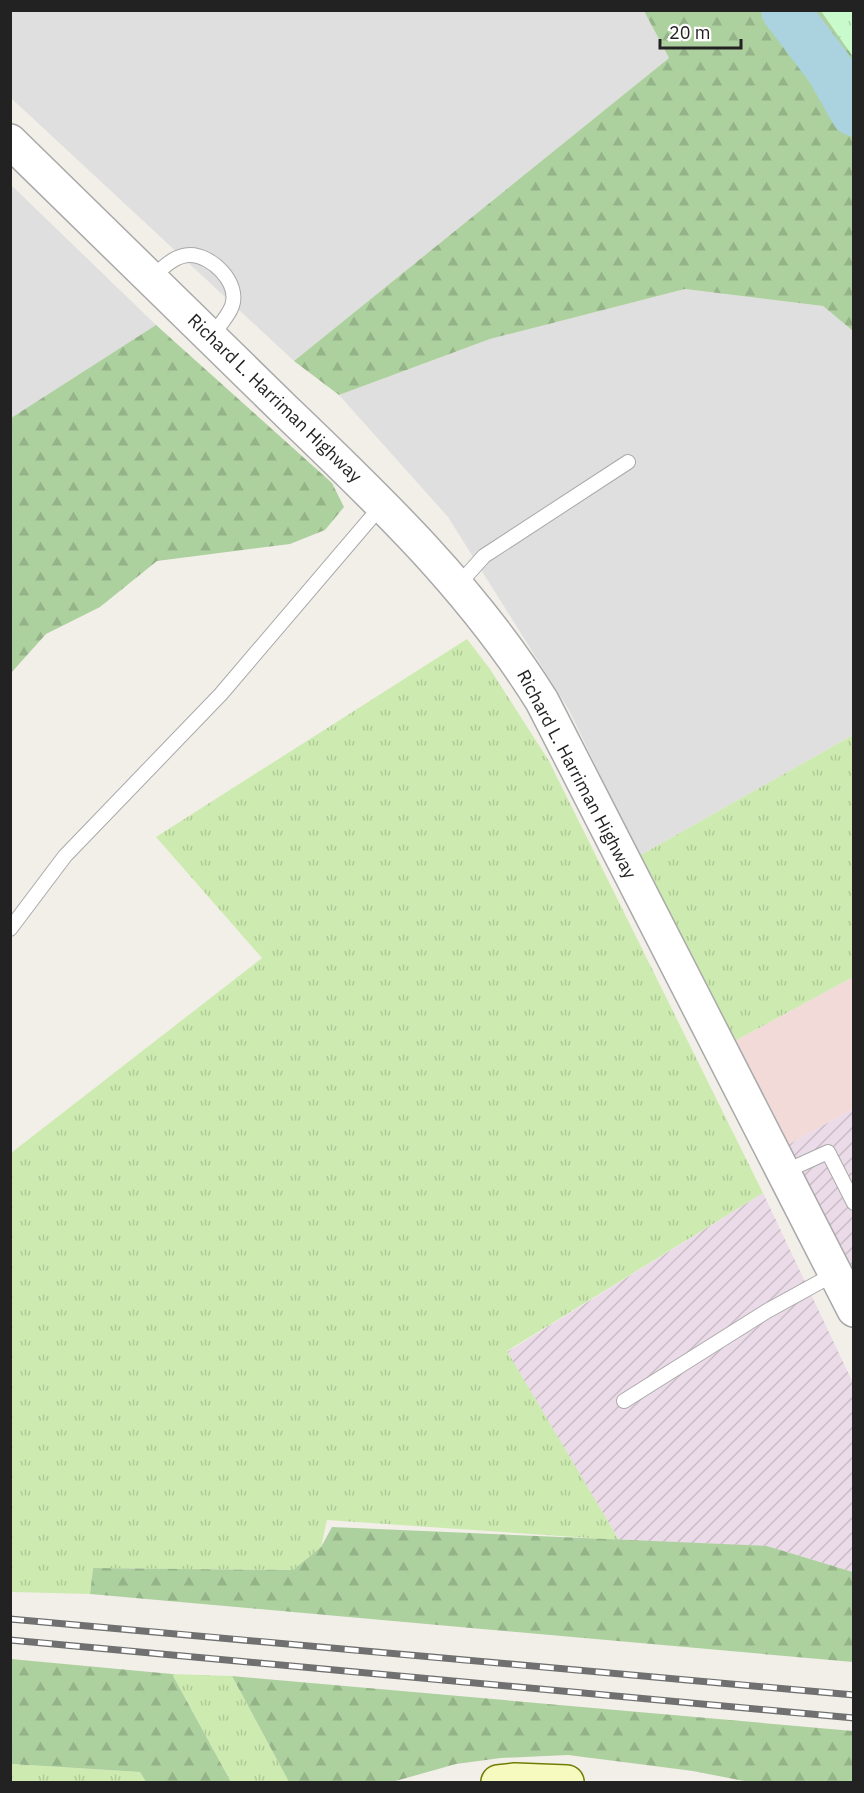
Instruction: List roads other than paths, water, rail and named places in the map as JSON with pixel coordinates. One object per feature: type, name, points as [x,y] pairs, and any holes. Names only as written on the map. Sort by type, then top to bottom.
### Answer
[{"type":"main road","points":[[498,1782],[515,1780],[567,1782]]},
{"type":"street","name":"Richard L. Harriman Highway","points":[[10,141],[384,504],[458,585],[514,657],[542,701],[854,1310]]},
{"type":"lane","points":[[151,278],[173,259],[190,255],[208,261],[224,274],[232,290],[232,306],[211,337]]},
{"type":"lane","points":[[458,585],[484,556],[628,462]]},
{"type":"lane","points":[[10,929],[65,856],[221,694],[384,504]]},
{"type":"lane","points":[[782,1173],[828,1152],[854,1203]]},
{"type":"lane","points":[[624,1401],[767,1311],[836,1273]]},
{"type":"waterway","points":[[785,10],[829,68],[854,112]]},
{"type":"railway","points":[[10,1619],[854,1695]]},
{"type":"railway","points":[[10,1640],[854,1718]]}]
